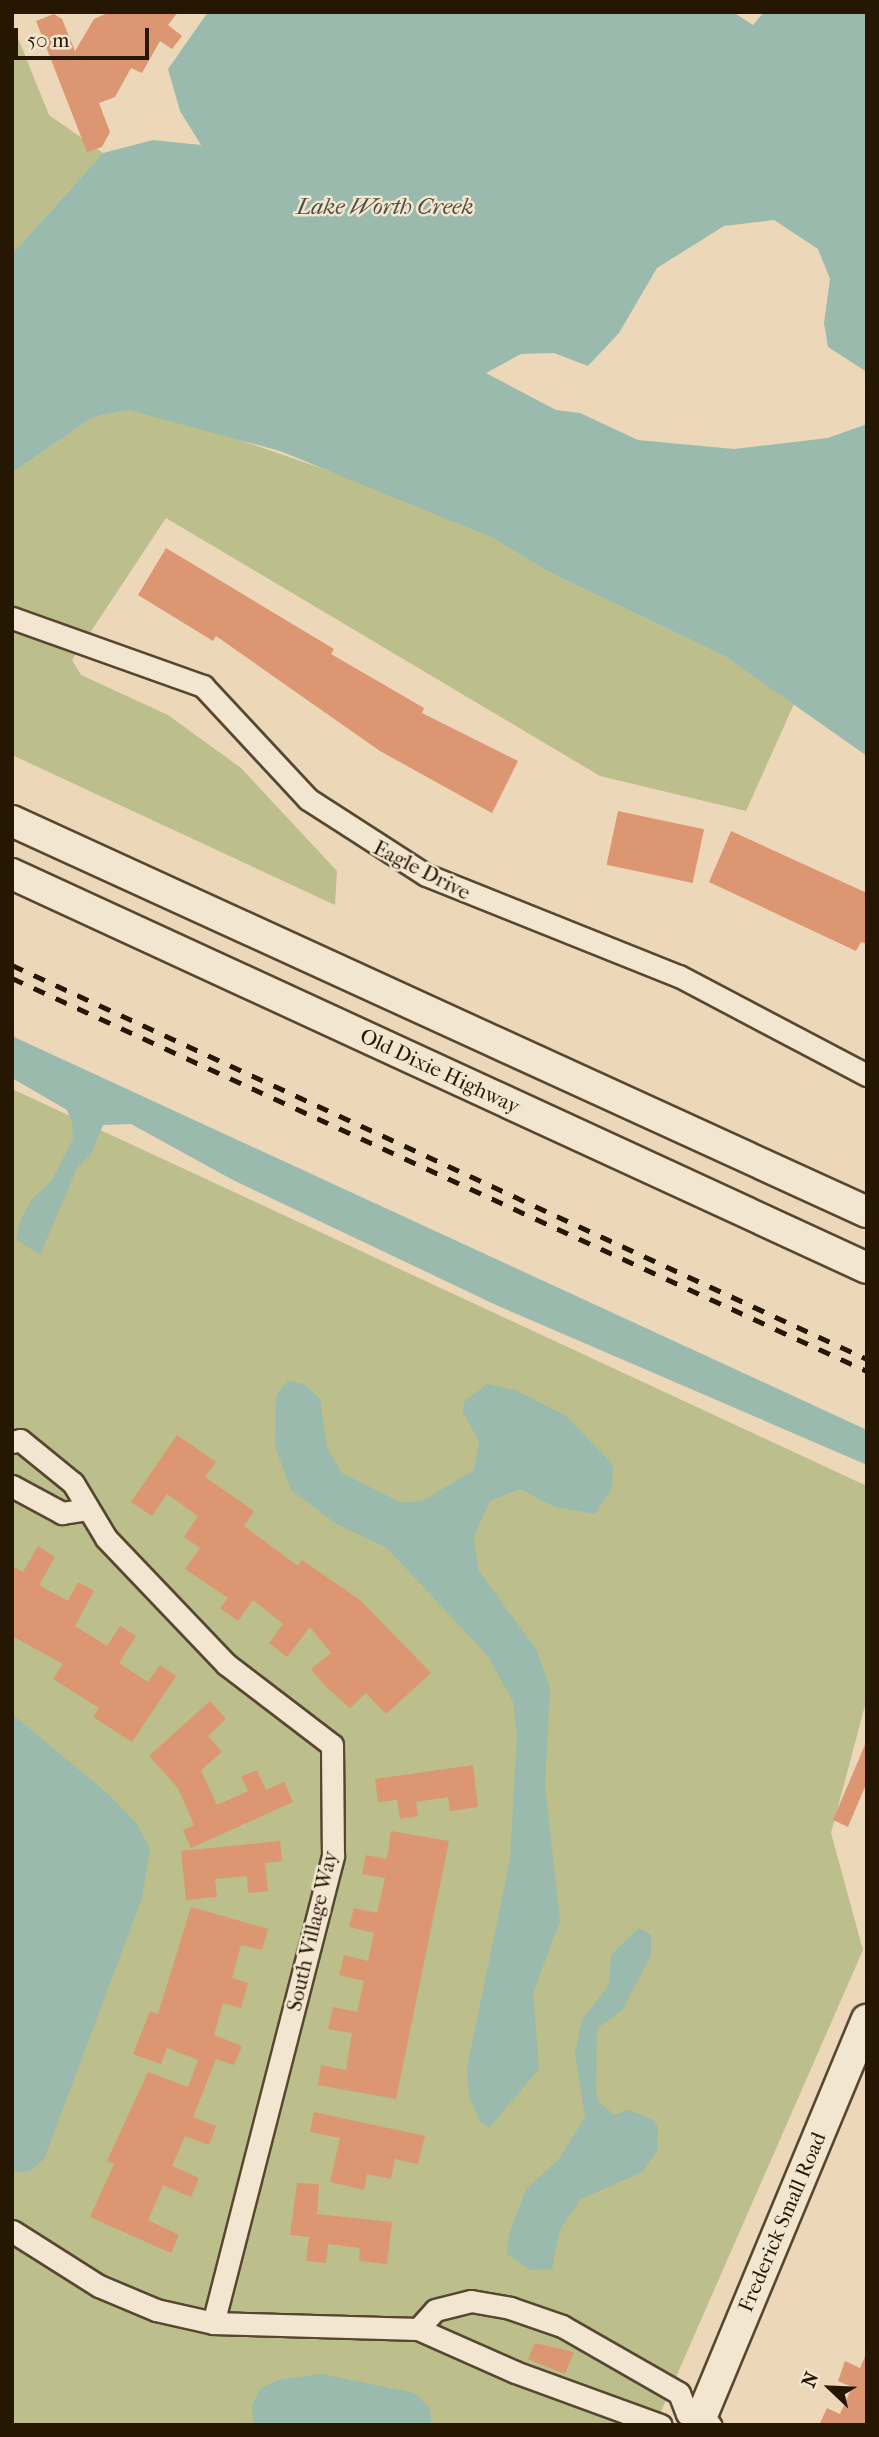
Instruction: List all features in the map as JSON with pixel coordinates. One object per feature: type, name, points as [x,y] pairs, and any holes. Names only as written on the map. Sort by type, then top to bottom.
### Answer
[{"type":"main road","points":[[12,821],[867,1212]]},
{"type":"main road","name":"Old Dixie Highway","points":[[12,874],[867,1268]]},
{"type":"main road","name":"Frederick Small Road","points":[[699,2421],[867,2020]]},
{"type":"street","name":"Eagle Drive","points":[[12,618],[203,687],[308,799],[426,875],[679,976],[867,1075]]},
{"type":"street","name":"South Village Way","points":[[12,1441],[20,1440],[73,1483],[106,1538],[226,1664],[332,1745],[333,1856],[213,2323]]},
{"type":"street","points":[[12,1486],[62,1513],[88,1508]]},
{"type":"street","points":[[12,2231],[122,2298],[213,2323],[418,2329],[515,2372],[661,2425]]},
{"type":"street","points":[[418,2329],[435,2310],[471,2301],[510,2308],[562,2326],[679,2393],[699,2421],[668,2425]]},
{"type":"green space","points":[[12,23],[49,115],[103,153],[12,254]]},
{"type":"green space","points":[[129,410],[220,433],[355,480],[493,538],[547,571],[726,657],[794,704],[746,811],[600,776],[166,518],[72,660],[81,675],[168,715],[241,768],[337,871],[335,905],[12,755],[12,473],[93,417]]},
{"type":"green space","points":[[12,1089],[867,1486],[867,1698],[831,1833],[863,1950],[655,2425],[12,2425]]},
{"type":"water","name":"Lake Worth Creek","points":[[208,12],[733,12],[753,25],[764,12],[867,12],[867,372],[828,347],[824,323],[830,279],[818,249],[774,220],[724,226],[657,268],[619,333],[588,366],[554,353],[521,354],[486,373],[556,410],[580,413],[638,440],[734,449],[828,438],[867,424],[867,756],[726,657],[547,571],[493,538],[280,451],[129,410],[93,417],[12,473],[12,254],[103,153],[153,140],[201,145],[180,111],[168,69]]},
{"type":"water","points":[[12,1036],[867,1430],[867,1465],[496,1305],[231,1179],[131,1124],[103,1125],[91,1154],[77,1168],[40,1255],[16,1239],[20,1221],[32,1199],[52,1180],[73,1139],[72,1123],[67,1110],[12,1078]]},
{"type":"water","points":[[288,1381],[304,1384],[320,1399],[327,1448],[342,1473],[402,1503],[422,1501],[474,1470],[479,1442],[463,1412],[464,1402],[487,1384],[515,1390],[566,1416],[613,1465],[612,1488],[595,1514],[555,1507],[520,1489],[490,1501],[474,1536],[478,1570],[536,1649],[550,1688],[545,1785],[560,1921],[533,1993],[539,2069],[489,2128],[481,2123],[469,2096],[467,2068],[510,1859],[517,1736],[513,1702],[488,1656],[387,1548],[335,1523],[291,1490],[275,1446],[276,1396]]},
{"type":"water","points":[[12,1714],[107,1793],[137,1824],[150,1849],[142,1898],[44,2159],[30,2171],[19,2172],[12,2171]]},
{"type":"water","points":[[639,1928],[651,1935],[651,1955],[623,2009],[597,2029],[596,2088],[598,2101],[614,2115],[628,2110],[650,2118],[658,2126],[657,2151],[642,2172],[581,2199],[560,2229],[552,2269],[530,2270],[507,2254],[509,2234],[526,2189],[559,2159],[585,2117],[575,2053],[582,2020],[609,1985],[611,1955]]},
{"type":"water","points":[[321,2374],[414,2393],[430,2408],[431,2425],[253,2425],[252,2405],[261,2388],[278,2380]]},
{"type":"building","points":[[110,12],[178,12],[168,25],[182,36],[172,49],[160,41],[142,73],[131,68],[115,97],[99,103],[110,132],[102,147],[87,152],[36,21],[54,14],[62,19],[75,51],[94,19]]},
{"type":"building","points":[[166,548],[334,649],[331,654],[424,708],[422,713],[518,761],[492,813],[380,751],[216,636],[213,641],[138,595]]},
{"type":"building","points":[[618,811],[704,829],[693,883],[607,865]]},
{"type":"building","points":[[731,831],[867,893],[867,944],[861,942],[856,951],[709,882]]},
{"type":"building","points":[[177,1435],[216,1462],[205,1477],[254,1511],[244,1526],[298,1566],[302,1560],[360,1600],[431,1673],[386,1714],[366,1693],[350,1708],[325,1686],[311,1669],[331,1653],[310,1627],[287,1657],[269,1643],[283,1624],[253,1600],[238,1621],[220,1608],[228,1598],[185,1569],[200,1548],[184,1537],[198,1516],[167,1494],[152,1516],[131,1502]]},
{"type":"building","points":[[38,1546],[55,1557],[39,1585],[68,1601],[78,1582],[94,1591],[75,1626],[107,1646],[120,1626],[136,1636],[119,1663],[148,1682],[160,1665],[176,1676],[132,1742],[93,1717],[99,1708],[53,1679],[63,1664],[12,1636],[12,1566],[23,1572]]},
{"type":"building","points":[[210,1701],[226,1719],[208,1736],[222,1752],[201,1770],[217,1805],[248,1791],[241,1777],[257,1770],[266,1790],[284,1782],[293,1802],[191,1848],[183,1830],[194,1825],[178,1788],[149,1756]]},
{"type":"building","points":[[867,1740],[867,1782],[848,1827],[833,1820]]},
{"type":"building","points":[[473,1765],[478,1807],[450,1811],[448,1797],[416,1802],[418,1816],[400,1819],[397,1800],[378,1802],[375,1779]]},
{"type":"building","points":[[391,1831],[449,1841],[396,2099],[318,2085],[321,2065],[346,2070],[352,2033],[328,2029],[333,2007],[357,2012],[364,1981],[339,1975],[344,1955],[368,1961],[374,1933],[349,1927],[354,1908],[377,1913],[385,1878],[362,1874],[366,1855],[387,1859]]},
{"type":"building","points":[[280,1841],[282,1861],[265,1863],[268,1891],[248,1893],[247,1876],[215,1879],[217,1897],[186,1900],[181,1851]]},
{"type":"building","points":[[191,1907],[268,1929],[262,1950],[241,1945],[232,1978],[248,1983],[241,2008],[223,2003],[214,2035],[242,2046],[234,2065],[216,2059],[193,2117],[216,2126],[209,2145],[185,2136],[172,2166],[199,2178],[191,2197],[163,2185],[148,2220],[179,2235],[171,2253],[90,2217],[114,2164],[107,2161],[148,2072],[188,2087],[198,2060],[167,2048],[161,2064],[133,2054],[150,2011],[158,2014]]},
{"type":"building","points":[[314,2112],[425,2136],[418,2164],[395,2159],[391,2179],[367,2174],[364,2190],[330,2182],[340,2138],[310,2132]]},
{"type":"building","points":[[297,2183],[319,2184],[317,2214],[392,2222],[387,2264],[359,2261],[360,2248],[328,2244],[326,2263],[306,2261],[309,2237],[290,2235]]},
{"type":"building","points":[[535,2343],[574,2352],[565,2374],[528,2359]]},
{"type":"building","points":[[867,2352],[867,2425],[819,2425],[827,2408],[840,2414],[852,2387],[838,2381],[845,2361],[860,2368]]},
{"type":"railway","points":[[12,965],[867,1359]]},
{"type":"railway","points":[[12,978],[867,1371]]}]
